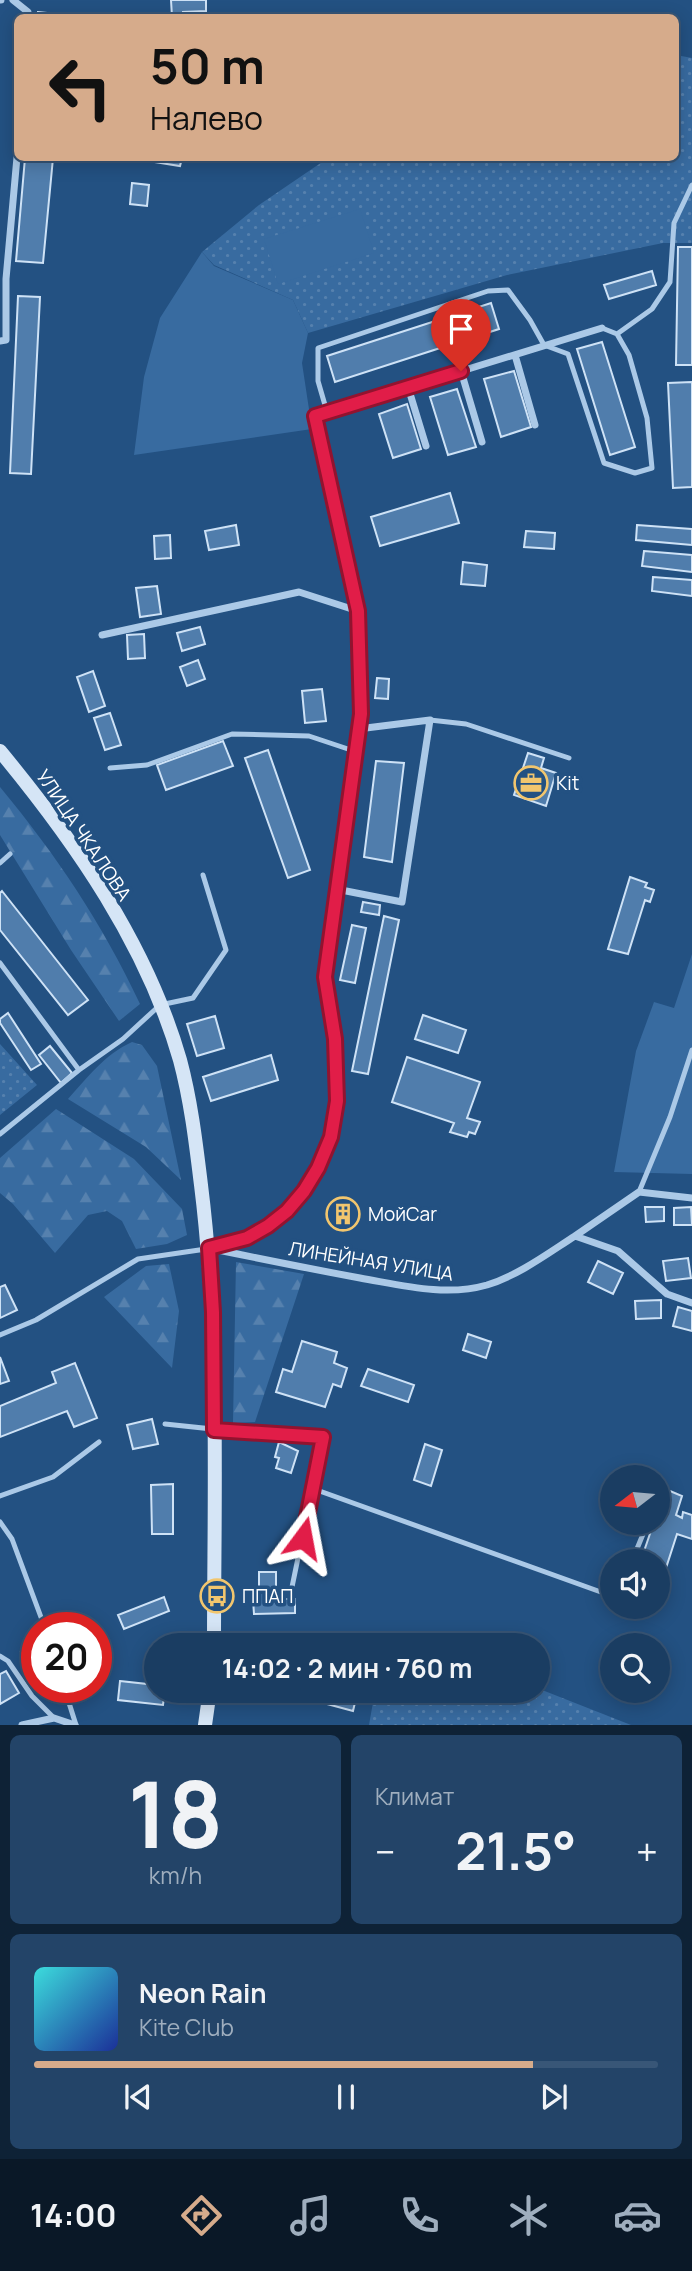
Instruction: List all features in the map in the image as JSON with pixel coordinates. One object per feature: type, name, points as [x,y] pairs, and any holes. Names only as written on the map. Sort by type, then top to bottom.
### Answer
[{"type":"main road","name":"УЛИЦА ЧКАЛОВА","points":[[0,751],[41,801],[95,878],[144,966],[180,1060],[194,1129],[209,1248],[213,1312],[214,1633]]},
{"type":"main road","points":[[209,1724],[210,1703]]},
{"type":"street","points":[[13,0],[28,14]]},
{"type":"street","points":[[0,341],[6,340],[6,279],[17,161]]},
{"type":"street","points":[[327,412],[602,328]]},
{"type":"street","points":[[514,355],[535,425]]},
{"type":"street","points":[[461,371],[482,442]]},
{"type":"street","points":[[408,387],[426,446]]},
{"type":"street","name":"ЛИНЕЙНАЯ УЛИЦА","points":[[209,1248],[247,1238],[287,1211],[318,1168],[331,1137],[337,1101],[335,1039],[325,977],[361,714],[358,611],[315,416],[327,412]]},
{"type":"street","points":[[102,635],[299,592],[358,611]]},
{"type":"street","points":[[336,889],[402,902],[430,720],[358,729]]},
{"type":"street","points":[[639,1192],[692,1198]]},
{"type":"street","name":"ЛИНЕЙНАЯ УЛИЦА","points":[[209,1248],[394,1284],[463,1290],[511,1276],[639,1192]]},
{"type":"street","points":[[575,1236],[618,1251],[667,1294],[692,1303]]},
{"type":"street","points":[[22,1725],[54,1718],[76,1725]]},
{"type":"lane","points":[[617,334],[652,309],[670,282],[674,223],[692,185]]},
{"type":"lane","points":[[327,412],[318,381],[318,348],[488,291],[508,290],[544,345],[568,354],[604,463],[635,473],[652,468],[647,418],[629,355],[617,334],[602,328]]},
{"type":"lane","points":[[430,720],[466,724],[569,758]]},
{"type":"lane","points":[[110,768],[147,765],[232,734],[309,736],[354,751]]},
{"type":"lane","points":[[0,863],[10,854]]},
{"type":"lane","points":[[0,1134],[79,1070],[123,1039],[160,1005],[192,998],[226,950],[202,875]]},
{"type":"lane","points":[[0,963],[79,1070]]},
{"type":"lane","points":[[639,1192],[670,1117],[692,1050]]},
{"type":"lane","points":[[0,1335],[36,1320],[138,1259],[209,1248]]},
{"type":"lane","points":[[165,1424],[323,1437],[292,1587]]},
{"type":"lane","points":[[0,1496],[53,1477],[99,1442]]},
{"type":"lane","points":[[314,1489],[600,1592]]},
{"type":"lane","points":[[0,1522],[12,1539],[39,1612]]},
{"type":"lane","points":[[0,1656],[8,1661],[32,1696],[54,1718]]},
{"type":"lane","points":[[69,1703],[76,1725]]},
{"type":"green space","points":[[679,56],[692,58],[692,243],[663,243],[507,275],[308,333],[293,300],[214,265],[202,252],[259,205],[324,161],[679,161]]},
{"type":"green space","points":[[360,209],[374,253],[278,284],[264,239]]},
{"type":"green space","points":[[202,252],[214,266],[293,300],[308,333],[302,363],[312,429],[134,455],[144,377],[160,318]]},
{"type":"green space","points":[[0,787],[77,891],[125,974],[140,1004],[119,1021],[71,950],[0,835]]},
{"type":"green space","points":[[692,954],[692,1174],[614,1172],[636,1051],[654,1002],[674,1008]]},
{"type":"green space","points":[[132,1042],[142,1045],[157,1066],[181,1180],[146,1147],[68,1099],[105,1060]]},
{"type":"green space","points":[[0,1044],[37,1085],[0,1115]]},
{"type":"green space","points":[[56,1109],[134,1159],[182,1209],[187,1235],[167,1244],[136,1249],[122,1221],[107,1211],[88,1215],[55,1253],[13,1204],[0,1193],[0,1158]]},
{"type":"green space","points":[[236,1262],[304,1274],[255,1422],[233,1423]]},
{"type":"green space","points":[[169,1264],[179,1311],[172,1368],[104,1297],[146,1266]]},
{"type":"green space","points":[[550,1693],[631,1725],[369,1725],[373,1703],[550,1703]]},
{"type":"building","points":[[171,0],[206,0],[206,11],[172,14]]},
{"type":"building","points":[[25,161],[53,161],[43,263],[16,261]]},
{"type":"building","points":[[154,161],[181,161],[180,166]]},
{"type":"building","points":[[132,183],[149,185],[147,206],[130,204]]},
{"type":"building","points":[[678,247],[692,247],[692,365],[676,365]]},
{"type":"building","points":[[652,271],[656,285],[609,299],[604,285]]},
{"type":"building","points":[[18,296],[40,297],[31,474],[10,473]]},
{"type":"building","points":[[491,303],[499,329],[335,382],[327,356]]},
{"type":"building","points":[[602,342],[635,447],[610,455],[577,349]]},
{"type":"building","points":[[514,371],[531,427],[501,437],[484,379]]},
{"type":"building","points":[[692,382],[692,487],[673,488],[668,383]]},
{"type":"building","points":[[457,389],[476,447],[448,455],[430,397]]},
{"type":"building","points":[[407,404],[421,449],[393,458],[379,414]]},
{"type":"building","points":[[450,493],[459,523],[380,546],[371,517]]},
{"type":"building","points":[[236,525],[239,545],[209,550],[205,531]]},
{"type":"building","points":[[637,525],[692,529],[692,545],[636,540]]},
{"type":"building","points":[[526,531],[555,533],[554,549],[524,547]]},
{"type":"building","points":[[170,535],[171,558],[155,559],[154,536]]},
{"type":"building","points":[[644,551],[692,555],[692,572],[642,566]]},
{"type":"building","points":[[463,562],[487,565],[485,586],[461,584]]},
{"type":"building","points":[[653,577],[692,580],[692,596],[652,591]]},
{"type":"building","points":[[157,586],[161,614],[140,617],[136,588]]},
{"type":"building","points":[[200,627],[205,644],[182,651],[177,633]]},
{"type":"building","points":[[144,634],[145,658],[128,659],[127,635]]},
{"type":"building","points":[[198,660],[205,679],[187,686],[180,667]]},
{"type":"building","points":[[93,671],[105,706],[89,712],[77,677]]},
{"type":"building","points":[[377,678],[389,679],[388,699],[375,698]]},
{"type":"building","points":[[322,689],[326,721],[305,723],[302,691]]},
{"type":"building","points":[[110,713],[121,745],[105,750],[94,718]]},
{"type":"building","points":[[223,741],[233,766],[166,790],[157,765]]},
{"type":"building","points":[[268,750],[310,870],[288,878],[245,758]]},
{"type":"building","points":[[528,753],[544,758],[541,768],[556,773],[546,806],[514,795]]},
{"type":"building","points":[[376,761],[404,763],[392,862],[364,857]]},
{"type":"building","points":[[630,877],[647,883],[645,887],[654,890],[650,902],[645,900],[628,954],[608,949]]},
{"type":"building","points":[[2,891],[88,1000],[68,1015],[0,930]]},
{"type":"building","points":[[363,902],[380,905],[379,915],[361,912]]},
{"type":"building","points":[[384,916],[399,920],[368,1074],[352,1071]]},
{"type":"building","points":[[352,925],[366,928],[355,983],[340,980]]},
{"type":"building","points":[[8,1013],[41,1064],[31,1070],[0,1023],[0,1019]]},
{"type":"building","points":[[423,1015],[466,1030],[458,1053],[415,1039]]},
{"type":"building","points":[[215,1016],[224,1048],[197,1056],[187,1024]]},
{"type":"building","points":[[50,1046],[72,1073],[61,1083],[39,1055]]},
{"type":"building","points":[[271,1055],[278,1080],[211,1101],[203,1077]]},
{"type":"building","points":[[407,1057],[480,1082],[467,1118],[480,1122],[475,1134],[469,1132],[467,1137],[450,1132],[454,1123],[392,1102]]},
{"type":"building","name":"МойCar","points":[[334,1205],[355,1212],[351,1224],[331,1217]]},
{"type":"building","points":[[645,1207],[664,1207],[664,1221],[646,1222]]},
{"type":"building","points":[[691,1207],[692,1225],[674,1225],[674,1208]]},
{"type":"building","points":[[688,1258],[691,1278],[666,1281],[663,1261]]},
{"type":"building","points":[[598,1261],[623,1273],[613,1294],[588,1282]]},
{"type":"building","points":[[5,1285],[17,1310],[0,1318],[0,1287]]},
{"type":"building","points":[[661,1300],[661,1318],[636,1319],[635,1301]]},
{"type":"building","points":[[678,1307],[692,1311],[692,1331],[673,1326]]},
{"type":"building","points":[[468,1334],[491,1342],[486,1358],[463,1350]]},
{"type":"building","points":[[302,1341],[337,1352],[334,1363],[347,1368],[341,1387],[333,1384],[325,1407],[276,1392],[283,1369],[292,1372]]},
{"type":"building","points":[[0,1357],[9,1381],[0,1384]]},
{"type":"building","points":[[75,1363],[97,1418],[74,1427],[67,1411],[0,1437],[0,1406],[56,1383],[52,1372]]},
{"type":"building","points":[[368,1369],[414,1385],[408,1402],[361,1386]]},
{"type":"building","points":[[152,1419],[158,1444],[133,1449],[127,1425]]},
{"type":"building","points":[[279,1442],[298,1451],[291,1473],[276,1468],[279,1458],[275,1457]]},
{"type":"building","points":[[425,1444],[442,1450],[431,1486],[414,1480]]},
{"type":"building","points":[[173,1484],[173,1534],[152,1534],[151,1485]]},
{"type":"building","points":[[670,1491],[682,1496],[676,1515],[682,1518],[683,1512],[692,1515],[692,1539],[677,1534],[670,1556],[670,1549],[645,1549],[650,1535],[670,1535]]},
{"type":"building","points":[[259,1572],[276,1572],[276,1599],[295,1599],[295,1613],[254,1614],[253,1600],[259,1600]]},
{"type":"building","points":[[164,1597],[169,1611],[124,1629],[118,1615]]},
{"type":"building","points":[[6,1671],[19,1693],[0,1704],[0,1674]]},
{"type":"building","points":[[120,1681],[144,1684],[144,1703],[118,1700]]},
{"type":"building","points":[[323,1703],[355,1703],[353,1711]]},
{"type":"place","name":"Kit","points":[[531,783]]},
{"type":"place","name":"МойCar","points":[[343,1214]]},
{"type":"place","name":"ППАП","points":[[217,1596]]},
{"type":"route","points":[[303,1538],[323,1437],[288,1437],[214,1430],[213,1312],[209,1248],[247,1238],[287,1211],[318,1168],[331,1137],[337,1101],[335,1039],[325,977],[361,714],[358,611],[315,416],[461,371]]}]
